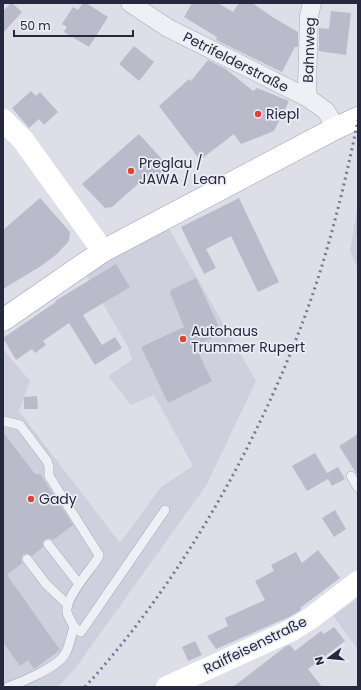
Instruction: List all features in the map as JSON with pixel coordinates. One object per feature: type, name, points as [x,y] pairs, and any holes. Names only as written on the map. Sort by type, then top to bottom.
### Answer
[{"type":"main road","points":[[3,320],[103,251],[336,128],[358,118]]},
{"type":"main road","points":[[3,120],[23,140],[103,251]]},
{"type":"main road","name":"Raiffeisenstraße","points":[[167,687],[292,630],[311,618],[358,582]]},
{"type":"street","name":"Petrifelderstraße","points":[[130,3],[168,28],[308,98],[326,111],[336,128]]},
{"type":"street","name":"Bahnweg","points":[[308,98],[309,16],[312,3]]},
{"type":"lane","points":[[3,422],[20,425],[47,461],[50,476],[99,553],[98,558],[73,592],[67,604],[67,613],[74,627],[80,632],[165,510]]},
{"type":"lane","points":[[351,476],[358,488]]},
{"type":"lane","points":[[48,544],[79,584]]},
{"type":"lane","points":[[27,559],[46,584],[67,604]]},
{"type":"lane","points":[[8,687],[31,678],[62,659],[74,627]]},
{"type":"shaded area","points":[[358,204],[358,269],[350,251]]},
{"type":"shaded area","points":[[163,218],[256,381],[207,484],[74,670],[58,687],[3,687],[3,349],[30,381],[19,411],[120,543],[161,487],[193,466],[154,395],[131,405],[108,376],[132,360],[128,347],[81,266]]},
{"type":"shaded area","points":[[358,598],[358,649],[333,616]]},
{"type":"building","points":[[11,3],[22,12],[3,33],[3,11]]},
{"type":"building","points":[[83,3],[86,3],[108,17],[89,47],[64,32],[67,27],[62,24],[73,7],[78,10]]},
{"type":"building","points":[[192,3],[218,3],[233,12],[239,3],[252,3],[298,32],[298,47],[295,47],[282,72],[216,40],[217,37],[184,17]]},
{"type":"building","points":[[331,11],[351,13],[346,55],[319,51],[319,28],[329,29]]},
{"type":"building","points":[[134,46],[154,62],[139,81],[119,64]]},
{"type":"building","points":[[208,60],[226,69],[253,91],[257,88],[289,101],[274,131],[241,144],[234,134],[200,160],[159,106],[189,79],[191,81]]},
{"type":"building","points":[[31,91],[36,96],[40,92],[58,112],[44,125],[39,119],[29,128],[12,108]]},
{"type":"building","name":"Preglau / JAWA / Lean","points":[[139,134],[169,167],[153,182],[147,176],[112,207],[105,208],[82,184]]},
{"type":"building","points":[[40,198],[70,232],[69,241],[57,254],[41,266],[3,289],[3,230]]},
{"type":"building","points":[[239,198],[279,282],[258,292],[231,236],[206,249],[216,268],[204,274],[181,227]]},
{"type":"building","points":[[116,264],[130,287],[83,315],[102,345],[115,337],[122,348],[95,365],[69,323],[43,341],[46,345],[35,353],[32,349],[16,360],[3,338],[56,302],[55,301]]},
{"type":"building","name":"Autohaus Trummer Rupert","points":[[196,278],[222,333],[195,346],[212,381],[168,403],[141,347],[184,327],[170,293],[171,290]]},
{"type":"building","points":[[37,396],[38,409],[24,409],[24,397]]},
{"type":"building","points":[[3,432],[35,474],[40,474],[73,525],[53,540],[50,538],[45,539],[42,542],[43,547],[32,556],[27,553],[23,554],[21,559],[22,563],[7,575],[60,650],[34,669],[28,660],[20,666],[3,642]]},
{"type":"building","points":[[358,434],[358,476],[339,446]]},
{"type":"building","points":[[315,453],[327,473],[338,467],[345,479],[332,486],[328,479],[307,491],[292,466]]},
{"type":"building","points":[[335,510],[346,529],[334,537],[322,518]]},
{"type":"building","points":[[318,550],[340,578],[300,608],[301,610],[289,617],[216,649],[207,636],[228,626],[225,618],[265,600],[255,581],[274,571],[271,565],[296,552],[302,563]]},
{"type":"building","points":[[334,627],[345,641],[308,669],[322,687],[233,687],[285,647],[290,645],[295,651],[321,631],[324,634]]},
{"type":"building","points":[[195,641],[202,655],[188,661],[182,647]]},
{"type":"railway","points":[[85,687],[119,647],[182,561],[210,516],[260,421],[282,372],[311,299],[327,249],[341,197],[358,120]]},
{"type":"place","name":"Riepl","points":[[258,114]]},
{"type":"place","name":"Preglau / JAWA / Lean","points":[[131,171]]},
{"type":"place","name":"Autohaus Trummer Rupert","points":[[183,339]]},
{"type":"place","name":"Gady","points":[[31,499]]}]
